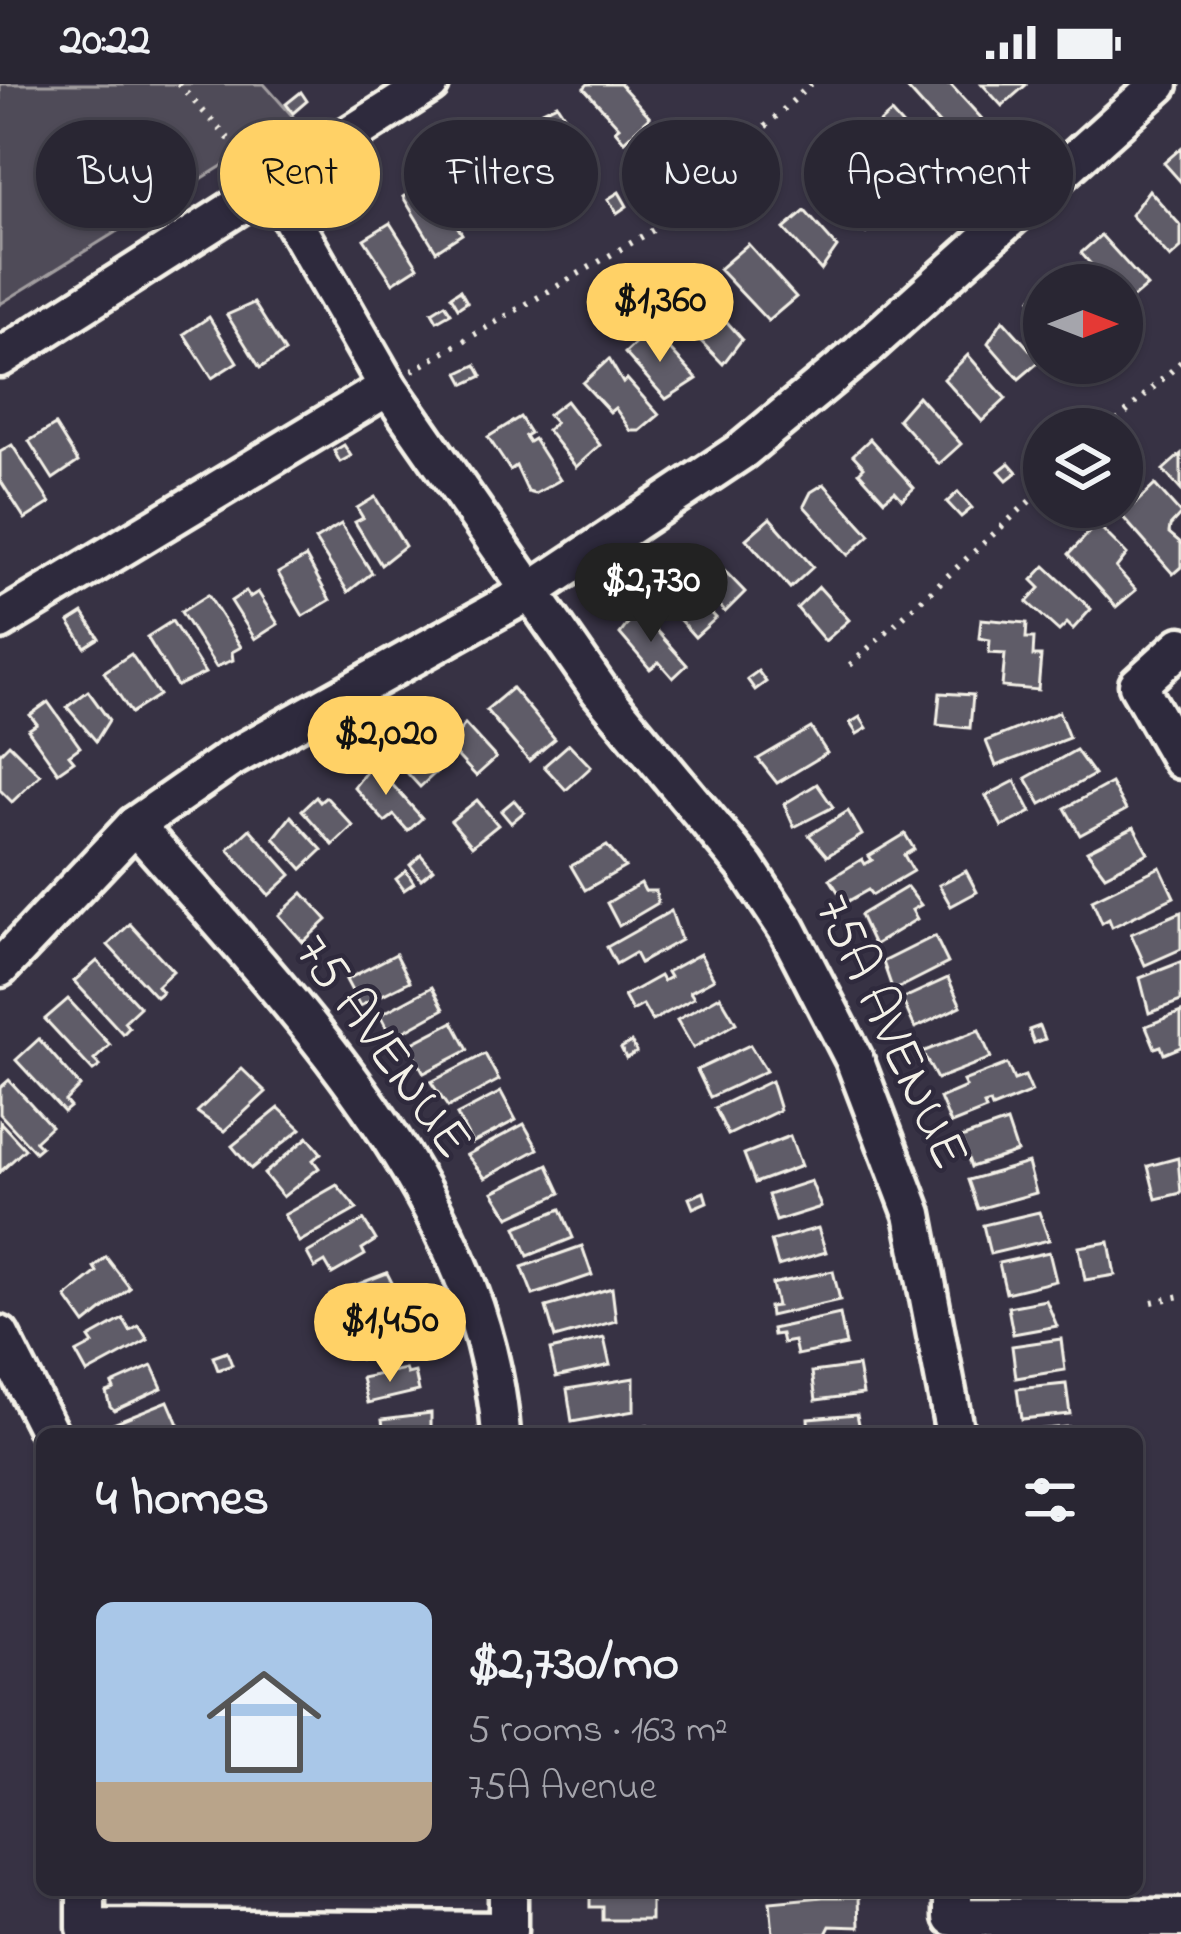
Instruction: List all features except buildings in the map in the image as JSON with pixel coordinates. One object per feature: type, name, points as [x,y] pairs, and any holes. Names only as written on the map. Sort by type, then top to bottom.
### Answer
[{"type":"street","points":[[371,120],[430,84]]},
{"type":"street","points":[[0,968],[135,825],[230,759],[533,590],[743,451],[860,353],[1156,85]]},
{"type":"street","points":[[0,358],[220,215]]},
{"type":"street","name":"75A AVENUE","points":[[296,228],[388,387],[599,690],[746,867],[787,928],[854,1059],[913,1214],[954,1428]]},
{"type":"street","points":[[0,621],[388,387]]},
{"type":"street","points":[[1181,646],[1138,685],[1181,760]]},
{"type":"street","name":"75 AVENUE","points":[[135,825],[276,987],[378,1118],[441,1228],[474,1308],[500,1428]]},
{"type":"street","points":[[0,1335],[47,1428]]},
{"type":"street","points":[[86,1896],[86,1928],[508,1930],[508,1896]]},
{"type":"street","points":[[953,1903],[1181,1918]]},
{"type":"path","points":[[178,84],[220,129]]},
{"type":"path","points":[[388,387],[655,229],[811,84]]},
{"type":"path","points":[[1131,408],[1181,362]]},
{"type":"path","points":[[850,665],[1023,507]]},
{"type":"path","points":[[1152,1302],[1181,1297]]},
{"type":"shaded area","points":[[0,84],[264,84],[296,120],[220,120],[220,167],[196,182],[196,120],[36,120],[36,228],[122,228],[0,304]]}]
